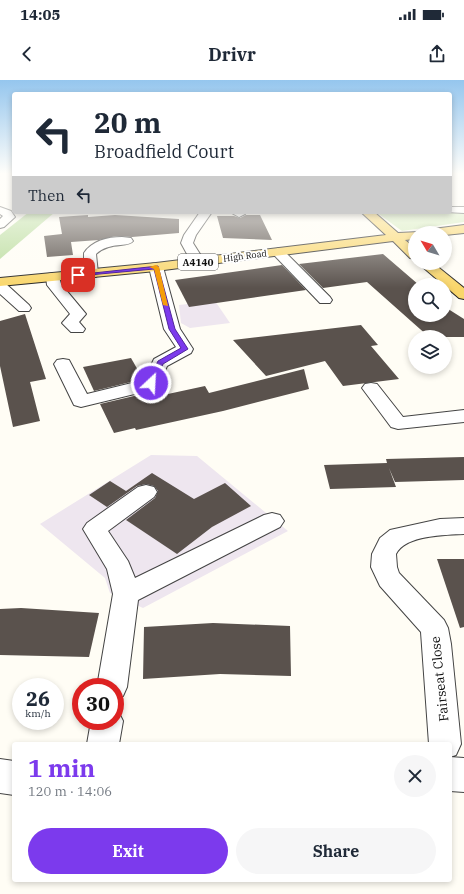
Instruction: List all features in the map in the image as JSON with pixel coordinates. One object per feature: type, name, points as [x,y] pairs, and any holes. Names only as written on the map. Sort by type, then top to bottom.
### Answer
[{"type":"main road","points":[[369,214],[408,249]]},
{"type":"main road","points":[[452,231],[464,229]]},
{"type":"main road","name":"A4140","points":[[395,238],[408,236]]},
{"type":"main road","name":"High Road","points":[[0,282],[156,267],[395,238]]},
{"type":"main road","points":[[434,270],[464,295]]},
{"type":"street","points":[[0,225],[8,217],[7,213],[5,212]]},
{"type":"street","points":[[198,262],[187,243],[188,237],[202,221],[205,214]]},
{"type":"street","points":[[91,274],[90,253],[96,246],[108,241],[127,241]]},
{"type":"street","points":[[278,252],[325,300]]},
{"type":"street","points":[[63,364],[81,401],[145,386],[151,383],[160,363],[185,349],[172,329],[156,267]]},
{"type":"street","points":[[52,277],[54,285],[78,314],[70,323],[77,329]]},
{"type":"street","points":[[0,286],[19,303],[0,301]]},
{"type":"street","points":[[372,388],[398,423],[464,416]]},
{"type":"street","points":[[113,678],[126,594],[119,568],[95,529],[146,492]]},
{"type":"street","points":[[126,594],[272,521]]},
{"type":"street","name":"Fairseat Close","points":[[445,742],[437,644],[434,628],[388,579],[384,567],[384,554],[389,544],[398,536],[440,527],[464,526]]},
{"type":"street","points":[[103,742],[105,730]]},
{"type":"street","points":[[452,774],[464,775]]},
{"type":"street","points":[[0,776],[12,778]]},
{"type":"shaded area","points":[[215,301],[230,323],[190,328],[181,323],[179,305]]},
{"type":"shaded area","points":[[151,455],[197,456],[288,531],[143,608],[110,593],[105,578],[40,524]]},
{"type":"green space","points":[[452,212],[464,212],[464,222],[436,226],[408,226],[408,230],[402,231],[379,214],[452,214]]},
{"type":"green space","points":[[26,214],[53,214],[0,259],[0,235]]},
{"type":"building","points":[[88,215],[88,217],[115,215],[179,219],[179,233],[132,237],[116,236],[99,240],[71,242],[73,255],[47,257],[44,236],[62,234],[59,217]]},
{"type":"building","points":[[246,215],[260,215],[272,240],[223,238],[217,216],[234,216],[240,218]]},
{"type":"building","points":[[383,254],[411,278],[408,278],[408,318],[367,282],[323,288],[299,264]]},
{"type":"building","points":[[282,265],[306,290],[189,307],[175,280]]},
{"type":"building","points":[[452,311],[464,319],[464,337],[452,337],[452,330],[421,330],[412,322],[452,322]]},
{"type":"building","points":[[25,314],[46,379],[30,382],[40,421],[13,427],[0,366],[0,321]]},
{"type":"building","points":[[361,325],[378,345],[371,346],[399,379],[343,386],[325,361],[266,376],[233,340]]},
{"type":"building","points":[[131,358],[143,379],[94,391],[83,367]]},
{"type":"building","points":[[304,369],[309,389],[223,411],[136,430],[135,428],[114,433],[100,404],[151,392],[154,397],[205,386],[209,393]]},
{"type":"building","points":[[464,457],[464,480],[395,482],[389,468],[396,487],[330,489],[324,465],[387,463],[386,459]]},
{"type":"building","points":[[152,473],[194,499],[225,483],[251,506],[212,527],[177,554],[126,520],[155,498],[158,491],[154,486],[146,484],[137,486],[107,507],[89,495],[110,481],[126,491]]},
{"type":"building","points":[[437,559],[464,559],[464,627],[460,628]]},
{"type":"building","points":[[21,608],[99,613],[89,657],[0,655],[0,609]]},
{"type":"building","points":[[213,623],[290,626],[291,676],[220,674],[143,679],[144,627]]},
{"type":"slow traffic","points":[[152,267],[156,267],[166,305]]},
{"type":"route","points":[[78,275],[156,267],[172,329],[185,349],[164,359],[160,363],[151,383]]}]
